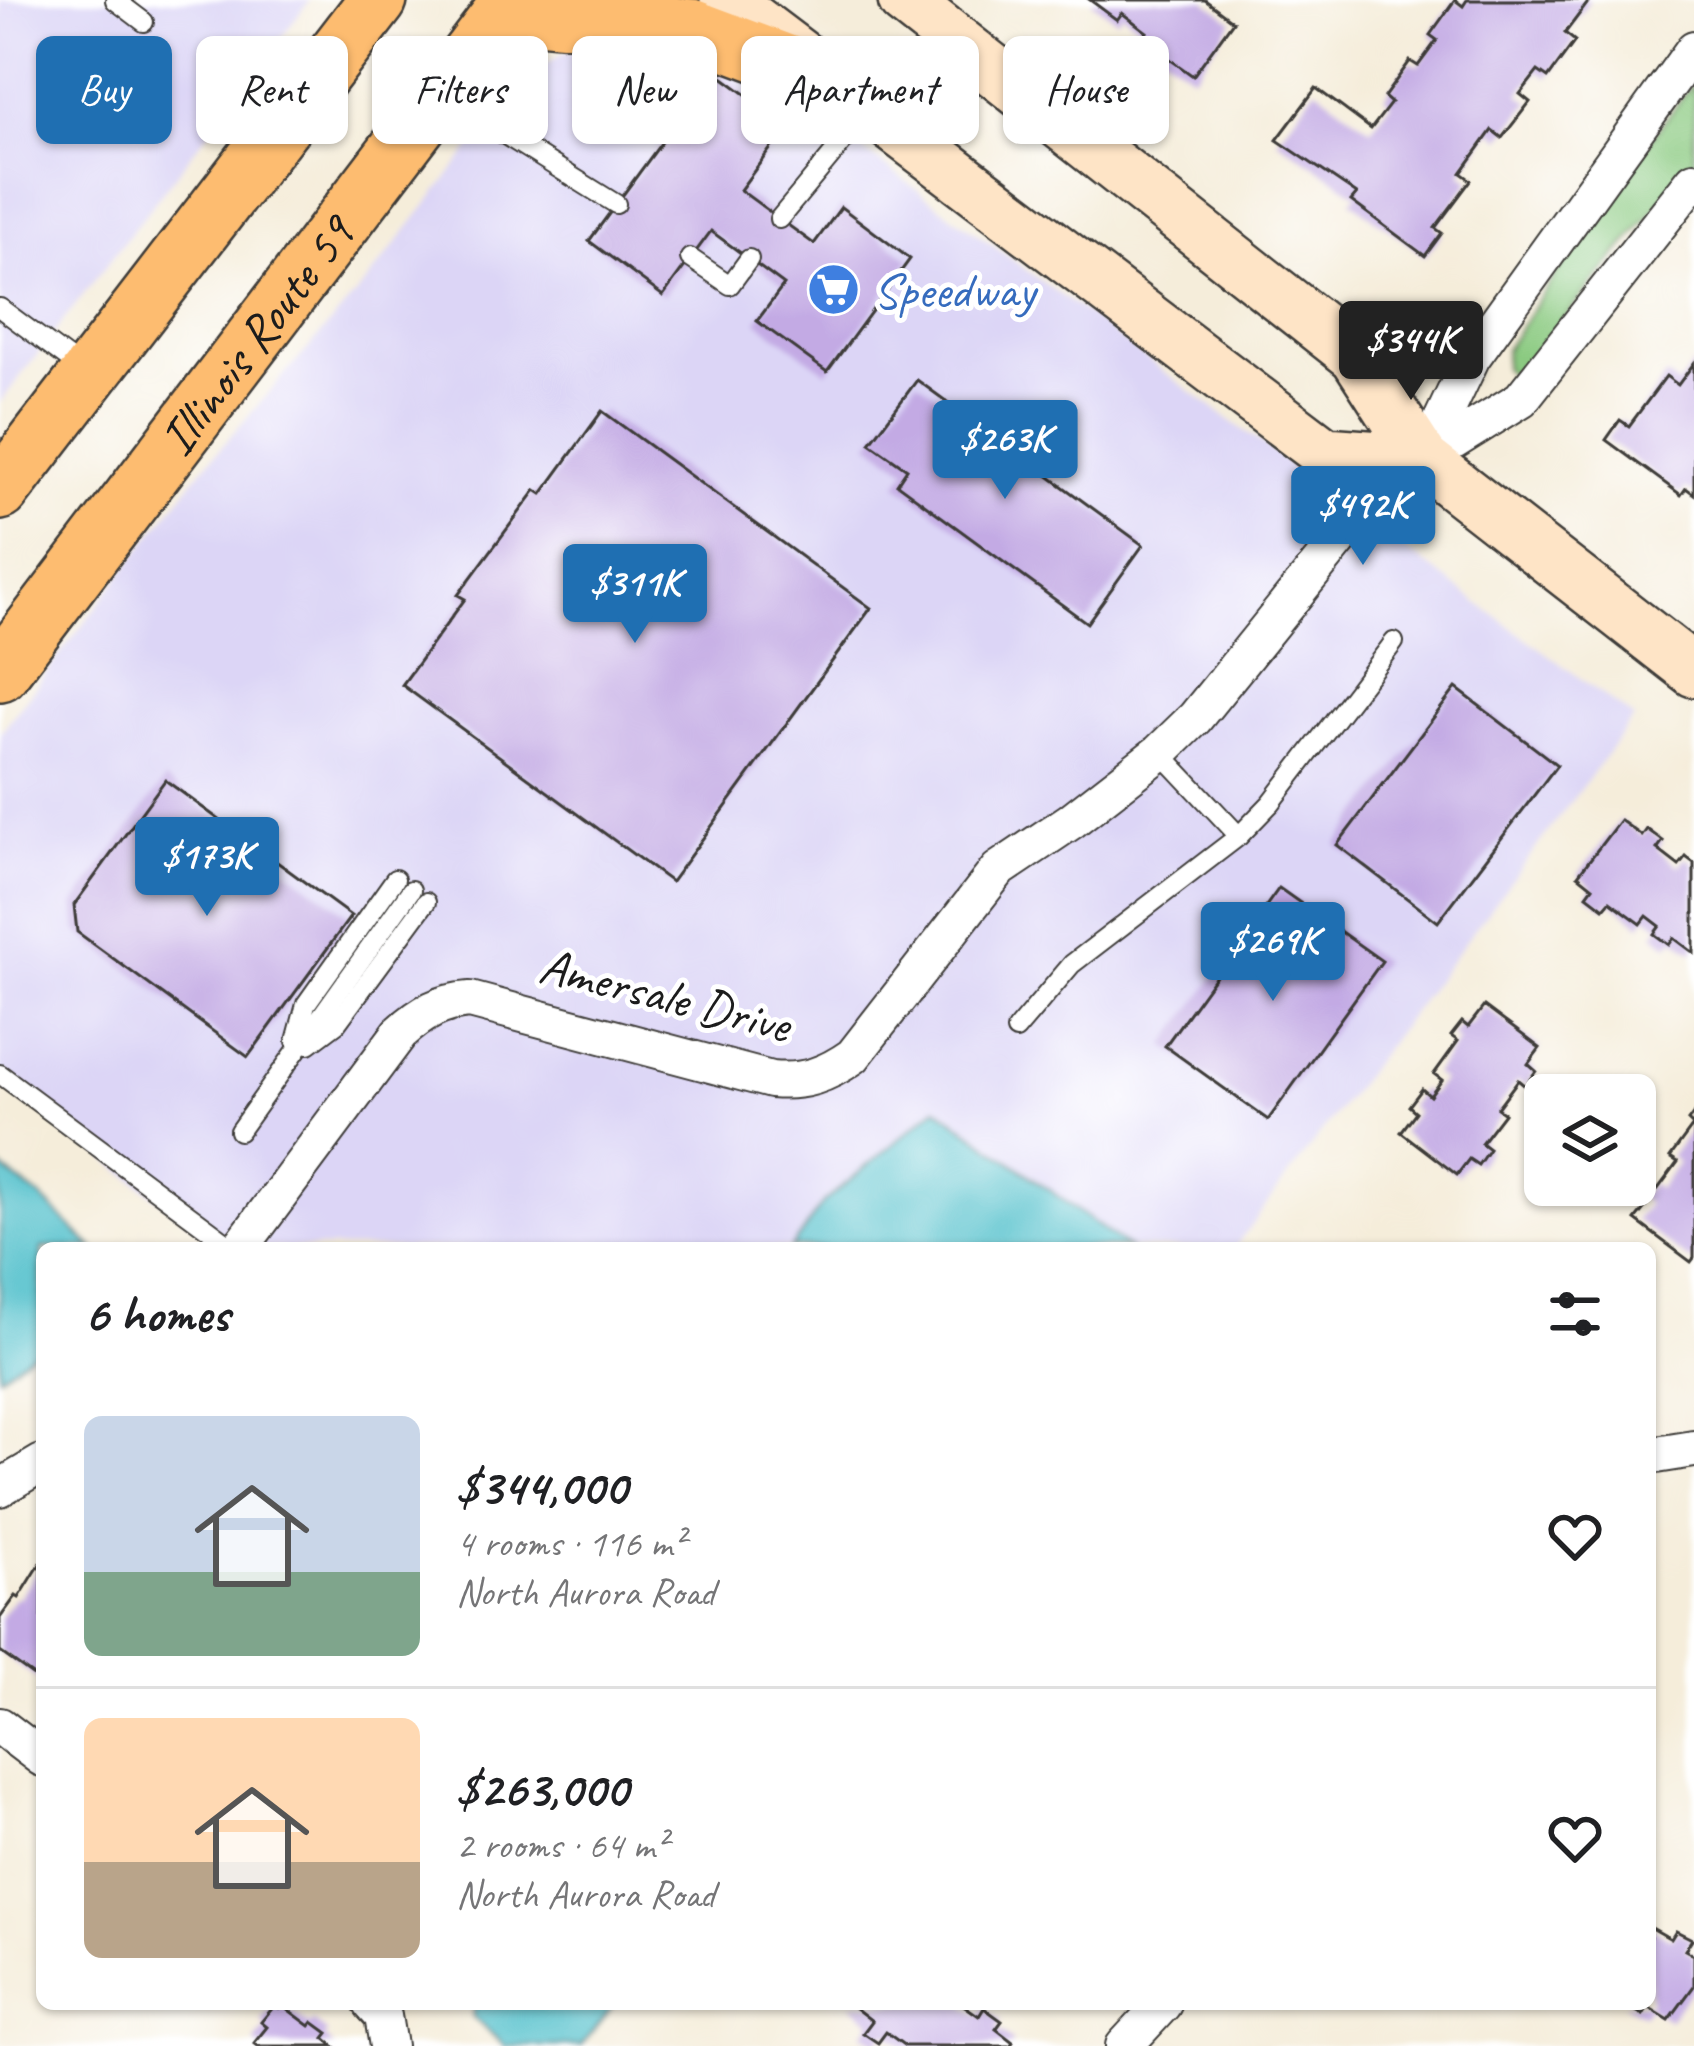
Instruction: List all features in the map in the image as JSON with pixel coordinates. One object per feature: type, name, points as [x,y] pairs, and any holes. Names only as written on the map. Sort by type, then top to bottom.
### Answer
[{"type":"main road","points":[[0,491],[378,0]]},
{"type":"main road","points":[[725,0],[772,36]]},
{"type":"main road","points":[[904,0],[1357,356],[1424,460],[1694,671]]},
{"type":"main road","points":[[508,5],[691,28],[741,49]]},
{"type":"main road","name":"Illinois Route 59","points":[[485,36],[508,5]]},
{"type":"main road","name":"Illinois Route 59","points":[[0,672],[403,144]]},
{"type":"main road","points":[[915,144],[1325,453],[1424,460]]},
{"type":"street","points":[[1424,460],[1472,357],[1694,49]]},
{"type":"street","points":[[1424,460],[1521,399],[1694,180]]},
{"type":"street","name":"Amersale Drive","points":[[242,1242],[400,1033],[419,1016],[448,1001],[470,1000],[771,1080],[795,1082],[829,1073],[853,1056],[998,870],[1160,752],[1195,718],[1343,535],[1424,460]]},
{"type":"street","points":[[1656,1455],[1694,1449]]},
{"type":"street","points":[[0,1487],[36,1466]]},
{"type":"street","points":[[0,1726],[36,1753]]},
{"type":"street","points":[[378,2010],[383,2016],[388,2046]]},
{"type":"street","points":[[1124,2046],[1157,2010]]},
{"type":"lane","points":[[115,0],[144,22]]},
{"type":"lane","points":[[521,144],[616,204]]},
{"type":"lane","points":[[779,219],[822,144]]},
{"type":"lane","points":[[690,258],[730,285],[749,259]]},
{"type":"lane","points":[[0,308],[90,374]]},
{"type":"lane","points":[[1016,1030],[1072,964],[1239,836],[1271,803],[1394,642]]},
{"type":"lane","points":[[1160,752],[1239,836]]},
{"type":"lane","points":[[238,1130],[291,1058],[337,1023],[411,890],[306,1004],[291,1058]]},
{"type":"lane","points":[[0,1074],[229,1242]]},
{"type":"shaded area","points":[[0,0],[310,0],[282,36],[196,36],[199,144],[0,403]]},
{"type":"shaded area","points":[[572,48],[572,144],[717,144],[717,64],[741,71],[741,144],[855,144],[1634,718],[1239,1242],[215,1242],[0,1078],[0,733],[202,469],[365,284],[474,144],[548,144],[548,63]]},
{"type":"green space","points":[[1694,82],[1694,163],[1520,372],[1512,375],[1504,369],[1505,350],[1617,183]]},
{"type":"water","points":[[937,1107],[1120,1242],[795,1242],[824,1202]]},
{"type":"water","points":[[0,1167],[38,1195],[87,1242],[36,1242],[36,1349],[0,1376]]},
{"type":"water","points":[[473,2010],[609,2010],[581,2046],[505,2046],[472,2017]]},
{"type":"building","points":[[1090,0],[1205,0],[1233,21],[1193,76],[1169,59],[1169,36],[1144,36],[1147,32],[1122,13],[1117,20]]},
{"type":"building","points":[[1455,0],[1463,6],[1467,0],[1590,0],[1565,33],[1575,41],[1548,78],[1538,71],[1520,94],[1530,102],[1502,138],[1492,130],[1461,173],[1471,180],[1435,228],[1442,233],[1425,256],[1351,201],[1357,194],[1277,140],[1316,88],[1371,129],[1391,103],[1384,97],[1410,61],[1418,66],[1437,40],[1430,35]]},
{"type":"building","name":"Speedway","points":[[717,73],[741,91],[741,144],[774,144],[740,190],[814,244],[841,207],[910,259],[827,372],[757,321],[784,285],[711,231],[663,296],[589,241],[660,144],[717,144]]},
{"type":"building","points":[[1694,363],[1694,494],[1686,488],[1681,495],[1606,440],[1620,420],[1629,426],[1666,376],[1678,385]]},
{"type":"building","points":[[917,380],[1143,545],[1087,623],[897,484],[907,469],[870,443]]},
{"type":"building","points":[[602,411],[871,608],[671,882],[402,685],[465,599],[458,595],[536,490],[542,494]]},
{"type":"building","points":[[1456,688],[1557,765],[1438,922],[1337,845]]},
{"type":"building","points":[[165,780],[351,916],[248,1057],[77,932],[74,905]]},
{"type":"building","points":[[1620,820],[1642,836],[1647,829],[1663,841],[1657,849],[1679,866],[1686,857],[1694,863],[1694,953],[1674,938],[1669,945],[1654,934],[1660,926],[1647,916],[1641,924],[1610,901],[1604,908],[1587,895],[1593,887],[1578,875]]},
{"type":"building","points":[[1279,888],[1382,961],[1268,1120],[1165,1046]]},
{"type":"building","points":[[1484,1006],[1540,1048],[1528,1064],[1536,1071],[1524,1074],[1524,1085],[1518,1080],[1497,1108],[1504,1113],[1481,1143],[1489,1149],[1478,1165],[1469,1159],[1457,1175],[1401,1132],[1416,1112],[1409,1106],[1422,1089],[1430,1096],[1442,1080],[1434,1074],[1458,1041],[1451,1036],[1462,1022],[1468,1027]]},
{"type":"building","points":[[1694,1113],[1691,1262],[1635,1220],[1646,1206],[1656,1206],[1656,1188],[1678,1162],[1670,1157],[1693,1126],[1688,1121]]},
{"type":"building","points":[[36,1571],[36,1678],[0,1652],[0,1618]]},
{"type":"building","points":[[1656,1930],[1671,1939],[1676,1931],[1692,1939],[1685,1950],[1694,1955],[1694,1986],[1669,2020],[1653,2010]]},
{"type":"building","points":[[271,2010],[289,2010],[328,2033],[324,2038],[334,2046],[258,2046],[254,2043],[267,2027],[261,2022]]},
{"type":"building","points":[[858,2010],[970,2010],[979,2016],[987,2010],[1002,2021],[996,2029],[1013,2042],[1010,2046],[905,2046],[886,2032],[878,2043],[863,2033],[872,2021]]},
{"type":"place","name":"Speedway","points":[[834,290]]}]
